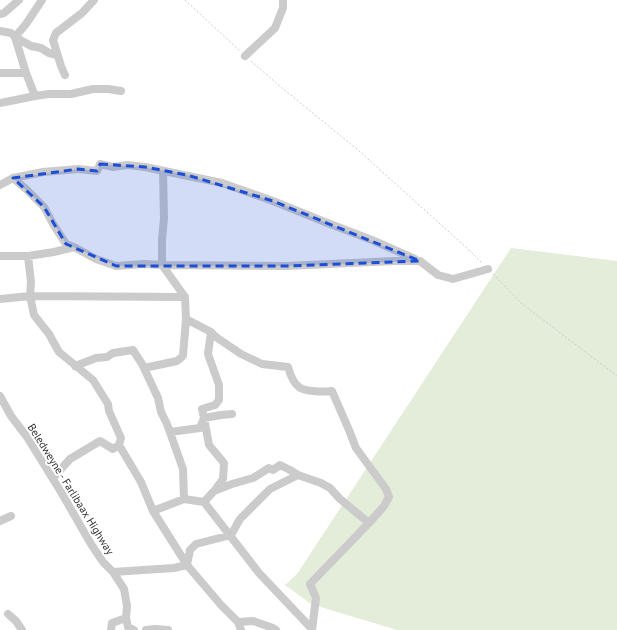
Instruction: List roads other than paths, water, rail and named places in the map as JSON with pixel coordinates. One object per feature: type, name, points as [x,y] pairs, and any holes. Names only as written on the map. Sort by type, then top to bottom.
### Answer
[{"type":"street","points":[[0,14],[4,13],[19,0]]},
{"type":"street","points":[[15,37],[26,24],[42,0]]},
{"type":"street","points":[[66,75],[61,66],[53,40],[56,33],[82,13],[94,0]]},
{"type":"street","points":[[245,56],[275,28],[284,8],[283,0]]},
{"type":"street","points":[[0,31],[11,33],[31,46],[41,48],[49,53],[57,54]]},
{"type":"street","points":[[15,37],[35,96]]},
{"type":"street","points":[[0,73],[26,73]]},
{"type":"street","points":[[0,103],[35,96],[49,94],[71,94],[93,89],[121,91]]},
{"type":"street","points":[[0,185],[13,178],[43,172],[78,169],[97,171],[100,164],[113,167],[127,165],[163,170],[222,183],[273,201],[372,240],[420,261],[438,275],[453,279],[488,269]]},
{"type":"street","points":[[144,368],[177,361],[183,356],[186,319],[185,297],[162,266],[164,218],[163,170]]},
{"type":"street","points":[[13,178],[44,207],[66,244],[96,259],[116,266],[144,264],[162,266],[287,266],[420,261]]},
{"type":"street","points":[[0,256],[28,256],[74,247]]},
{"type":"street","points":[[28,256],[31,282],[30,296],[34,314],[49,334],[59,352],[93,380],[108,404],[121,438],[120,445],[141,482],[153,511],[187,565],[238,622],[242,630]]},
{"type":"street","points":[[0,299],[30,296],[185,297]]},
{"type":"street","points":[[186,319],[211,332],[241,354],[262,364],[288,367],[293,380],[300,388],[319,392],[332,391],[350,430],[356,448],[386,489],[390,497],[369,523],[310,584],[316,598],[312,629]]},
{"type":"street","points":[[204,502],[223,479],[224,463],[209,445],[202,409],[215,405],[219,400],[219,385],[208,354],[211,332]]},
{"type":"street","points":[[75,366],[96,358],[107,357],[113,353],[133,350],[144,368],[158,398],[161,412],[168,424],[183,469],[184,499]]},
{"type":"street","name":"Beledweyne - Farlibaax Highway","points":[[0,396],[11,416],[27,437],[53,478],[103,562],[113,572],[174,568],[187,565]]},
{"type":"street","points":[[204,418],[232,414]]},
{"type":"street","points":[[170,432],[200,428],[204,418]]},
{"type":"street","points":[[53,478],[70,459],[100,441],[113,449],[120,445]]},
{"type":"street","points":[[214,491],[253,478],[269,468],[273,470],[280,466],[330,488],[340,499],[369,523]]},
{"type":"street","points":[[187,565],[190,550],[196,544],[230,535],[240,519],[270,489],[298,475]]},
{"type":"street","points":[[153,511],[184,499],[204,502],[258,573],[312,629]]},
{"type":"street","points":[[0,522],[11,516]]},
{"type":"street","points":[[113,572],[124,589],[128,606],[126,618],[128,627],[134,630]]},
{"type":"street","points":[[8,614],[16,621],[22,630]]},
{"type":"street","points":[[111,630],[112,623],[126,618]]},
{"type":"street","points":[[238,622],[253,621],[276,630]]},
{"type":"street","points":[[146,630],[168,630]]}]
